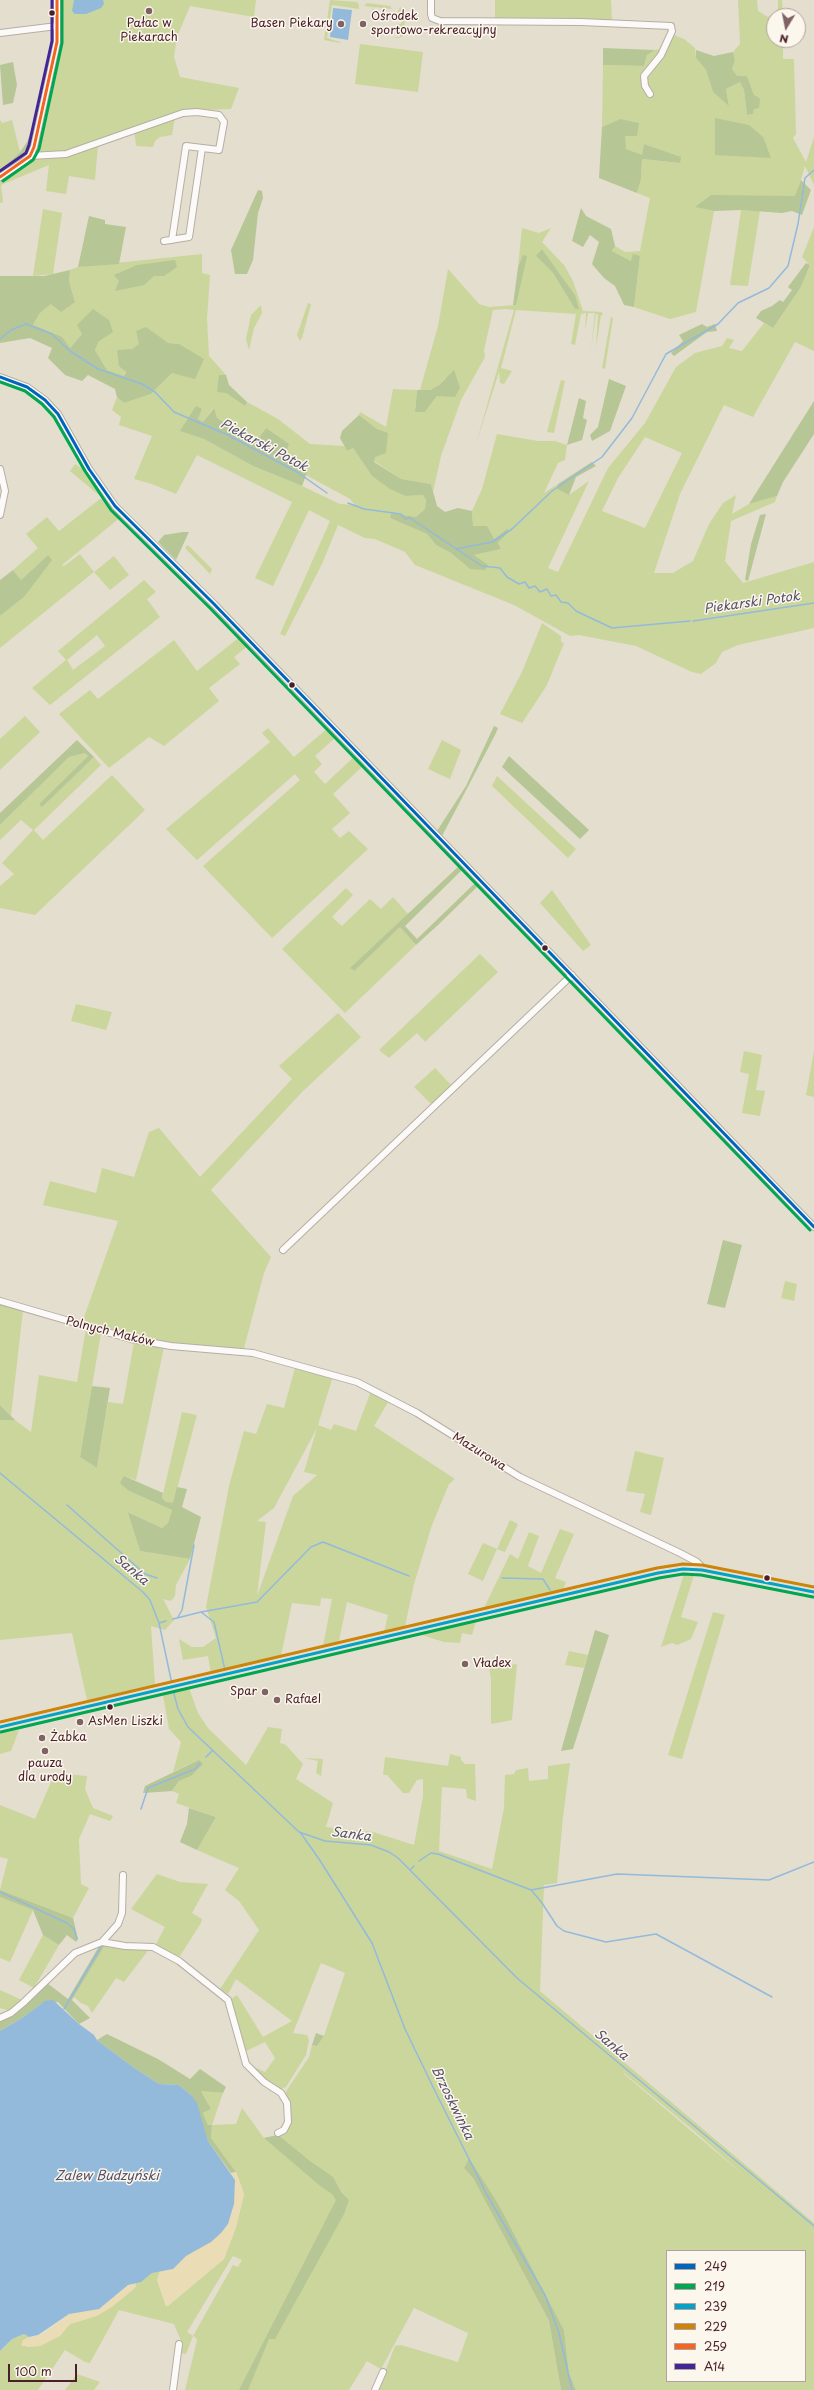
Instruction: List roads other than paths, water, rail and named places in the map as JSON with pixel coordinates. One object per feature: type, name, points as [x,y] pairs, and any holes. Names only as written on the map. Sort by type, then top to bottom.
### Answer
[{"type":"main road","points":[[0,1727],[658,1573],[683,1569],[702,1570],[814,1592]]},
{"type":"street","points":[[432,0],[430,14],[432,18],[440,21],[581,22],[671,26],[672,32],[661,55],[644,76],[645,86],[650,94]]},
{"type":"street","points":[[30,156],[34,147],[55,54],[57,26],[56,2]]},
{"type":"street","points":[[0,33],[57,26]]},
{"type":"street","points":[[0,176],[30,156],[66,154],[183,113],[197,112],[218,115],[224,122],[219,150],[186,146],[172,240]]},
{"type":"street","points":[[164,241],[189,238],[202,148]]},
{"type":"street","points":[[0,377],[27,387],[45,400],[63,423],[107,497],[214,604],[814,1227]]},
{"type":"street","points":[[0,469],[5,491],[0,515]]},
{"type":"street","points":[[283,1250],[572,976]]},
{"type":"street","name":"Polnych Maków","points":[[0,1301],[131,1339],[171,1346],[246,1352]]},
{"type":"street","name":"Mazurowa","points":[[246,1352],[357,1382],[417,1413],[520,1477],[680,1552],[697,1562],[702,1567],[702,1570]]},
{"type":"street","points":[[0,2018],[11,2013],[23,2003],[75,1953],[102,1942],[118,1924],[122,1913],[123,1875]]},
{"type":"street","points":[[102,1942],[125,1946],[153,1947],[179,1961],[228,2000],[246,2064],[264,2082],[281,2093],[287,2103],[288,2122],[284,2130],[278,2132]]},
{"type":"street","points":[[173,2390],[179,2344]]},
{"type":"street","points":[[375,2390],[383,2372]]},
{"type":"water","points":[[74,0],[103,0],[104,4],[101,8],[86,14],[75,14],[72,11]]},
{"type":"water","name":"Basen Piekary","points":[[333,8],[352,10],[348,40],[330,37]]},
{"type":"water","name":"Zalew Budzyński","points":[[53,2000],[79,2024],[94,2035],[97,2040],[133,2067],[159,2084],[179,2085],[191,2095],[197,2103],[208,2141],[235,2180],[234,2204],[228,2224],[221,2233],[211,2242],[186,2256],[173,2269],[152,2273],[141,2282],[128,2285],[99,2309],[69,2314],[38,2335],[29,2337],[24,2334],[12,2339],[0,2351],[0,2031],[22,2018],[45,2001]]},
{"type":"waterway","points":[[456,549],[492,542],[512,529],[552,491],[602,457],[632,418],[666,354],[718,324],[738,303],[769,288],[788,266],[798,224],[805,178],[814,170]]},
{"type":"waterway","name":"Piekarski Potok","points":[[0,339],[11,330],[26,324],[52,334],[70,351],[98,369],[142,384],[155,392],[174,412],[228,435],[297,472],[327,493]]},
{"type":"waterway","name":"Piekarski Potok","points":[[348,503],[364,509],[401,514],[405,519],[410,518],[482,566],[500,568],[507,577],[519,584],[525,582],[529,588],[535,586],[540,592],[547,589],[551,596],[556,595],[561,602],[568,603],[576,611],[612,628],[690,621]]},
{"type":"waterway","name":"Piekarski Potok","points":[[693,621],[814,603]]},
{"type":"waterway","name":"Sanka","points":[[0,1473],[143,1592],[150,1600],[159,1623],[172,1684]]},
{"type":"waterway","points":[[67,1505],[145,1574],[157,1578]]},
{"type":"waterway","points":[[201,1612],[257,1602],[311,1547],[323,1542],[409,1576]]},
{"type":"waterway","points":[[178,1617],[182,1610],[194,1545]]},
{"type":"waterway","points":[[502,1578],[543,1579],[550,1590]]},
{"type":"waterway","points":[[173,1619],[201,1612],[214,1622],[225,1670]]},
{"type":"waterway","name":"Sanka","points":[[159,1623],[166,1621]]},
{"type":"waterway","name":"Sanka","points":[[173,1690],[178,1709],[188,1727],[299,1832],[325,1841],[371,1845],[389,1852],[398,1858],[517,1978],[814,2226]]},
{"type":"waterway","points":[[206,1757],[212,1751]]},
{"type":"waterway","points":[[141,1809],[148,1788],[195,1769],[200,1763]]},
{"type":"waterway","name":"Brzoskwinka","points":[[300,1832],[319,1859],[372,1943],[405,2029],[434,2089],[487,2195],[545,2295],[559,2333],[572,2390]]},
{"type":"waterway","points":[[419,1861],[431,1853],[438,1854],[531,1890],[617,1874],[769,1880],[814,1862]]},
{"type":"waterway","name":"Sanka","points":[[411,1869],[414,1866]]},
{"type":"waterway","points":[[532,1891],[557,1926],[564,1931],[606,1942],[656,1934],[772,1997]]},
{"type":"waterway","points":[[0,1892],[67,1923],[74,1929],[77,1939]]},
{"type":"waterway","points":[[64,2009],[102,1945]]},
{"type":"place","name":"Pałac w Piekarach","points":[[149,11]]},
{"type":"place","name":"Basen Piekary","points":[[341,24]]},
{"type":"place","name":"Ośrodek sportowo-rekreacyjny","points":[[363,24]]},
{"type":"place","name":"Vładex","points":[[465,1664]]},
{"type":"place","name":"Spar","points":[[265,1692]]},
{"type":"place","name":"Rafael","points":[[277,1700]]},
{"type":"place","name":"AsMen Liszki","points":[[80,1722]]},
{"type":"place","name":"Żabka","points":[[42,1738]]},
{"type":"place","name":"pauza dla urody","points":[[45,1751]]}]
